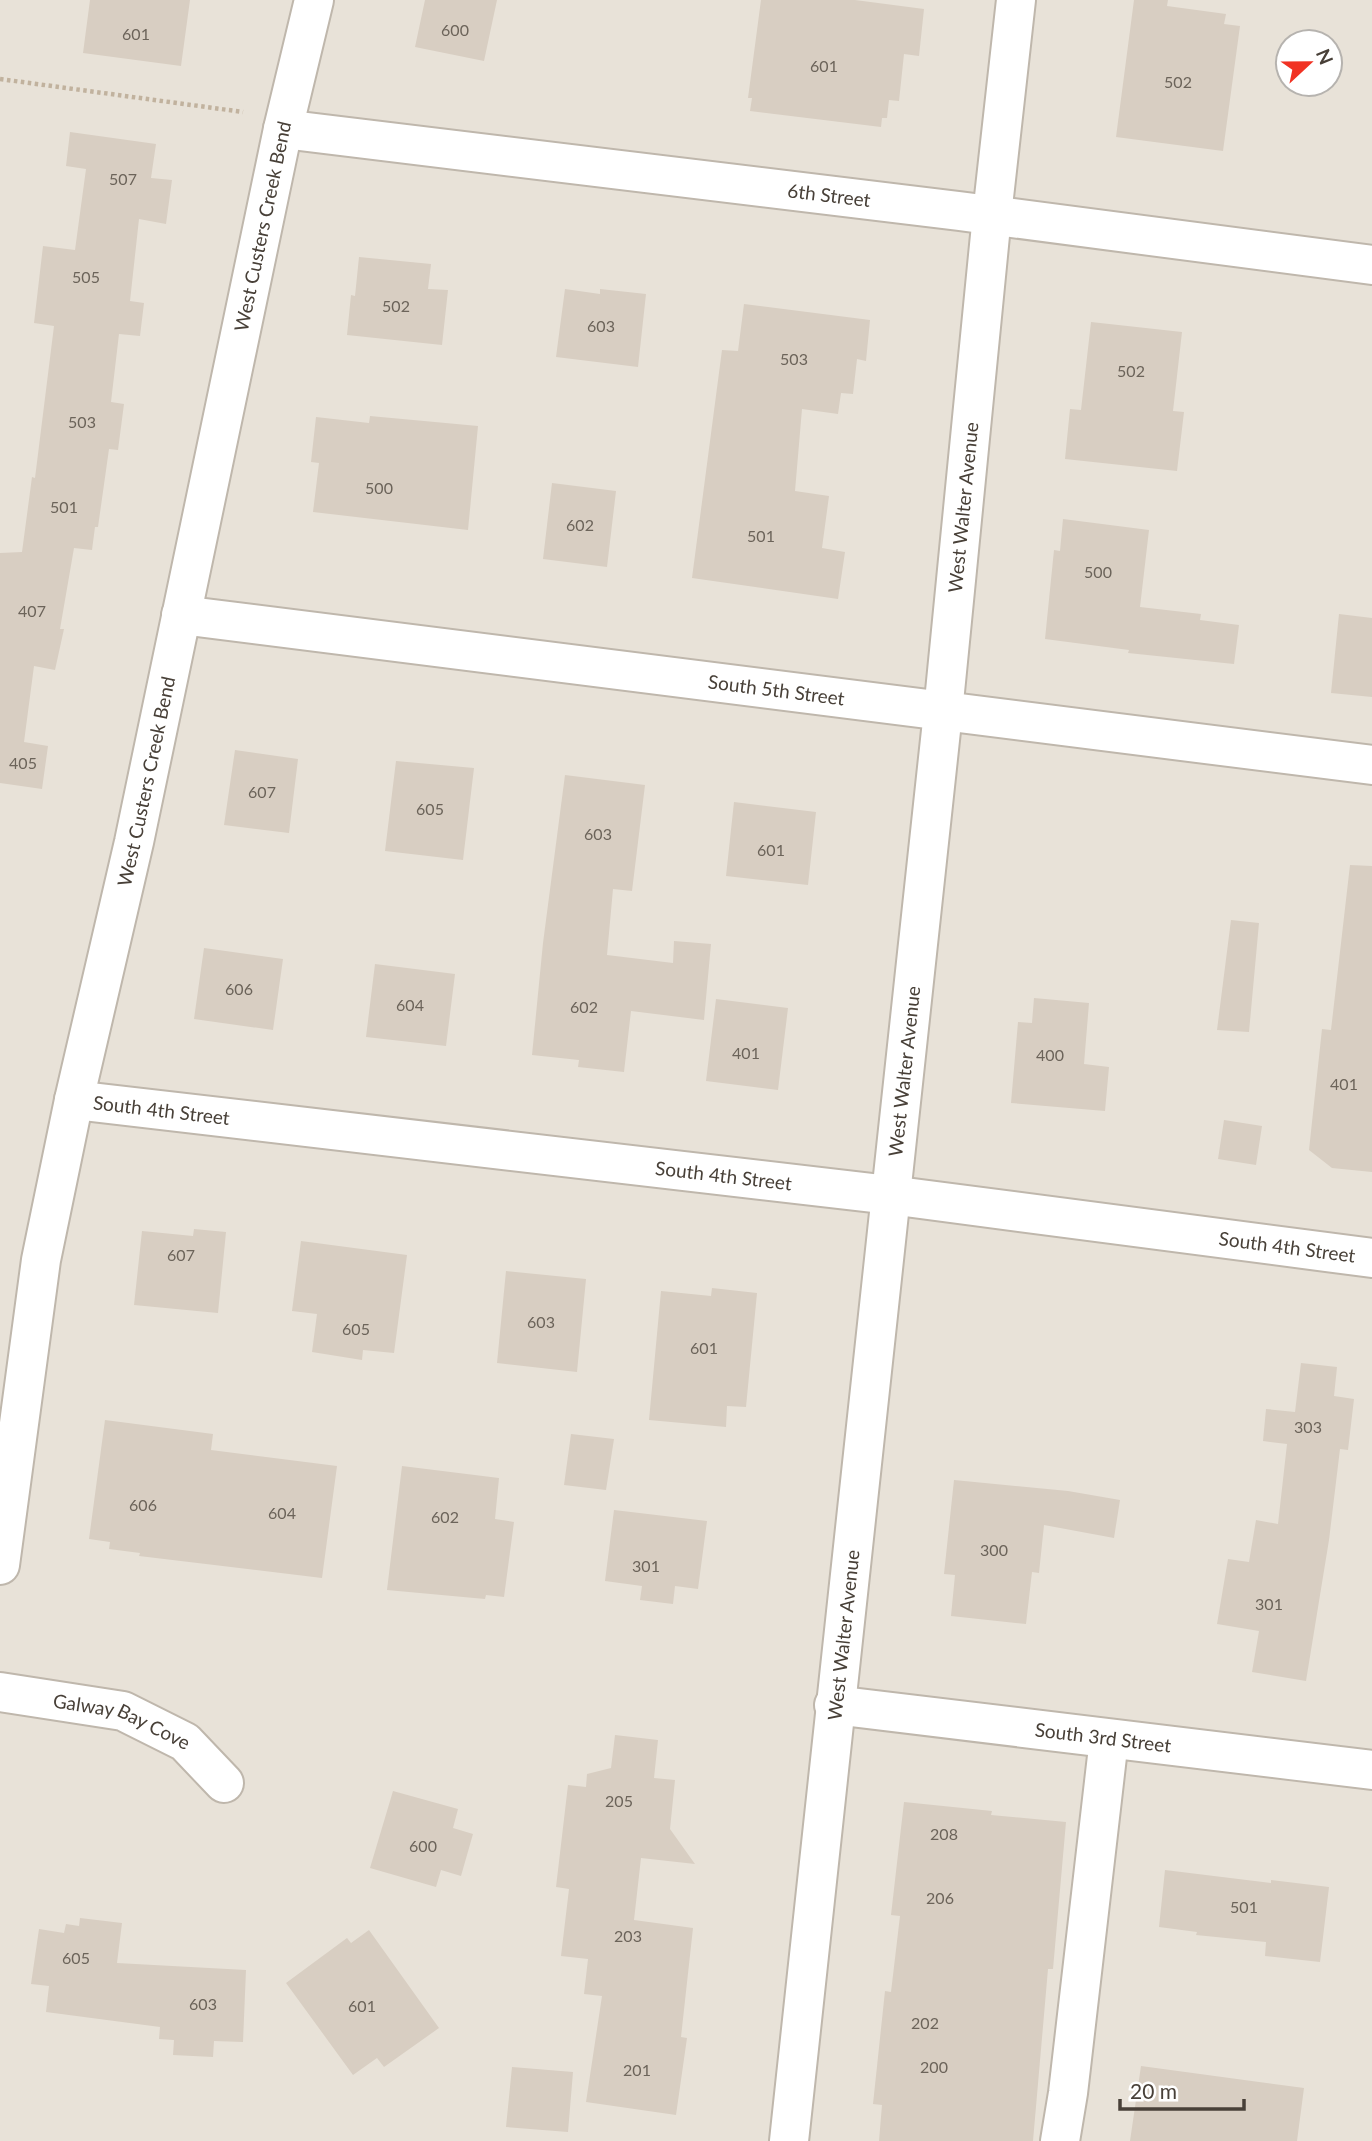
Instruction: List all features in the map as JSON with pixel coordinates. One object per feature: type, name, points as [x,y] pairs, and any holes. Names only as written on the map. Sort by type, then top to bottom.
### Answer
[{"type":"street","name":"West Custers Creek Bend","points":[[0,1564],[41,1260],[74,1100],[134,842],[283,129],[313,0]]},
{"type":"street","name":"West Walter Avenue","points":[[789,2141],[943,712],[1016,0]]},
{"type":"street","name":"6th Street","points":[[283,129],[992,215],[1372,265]]},
{"type":"street","name":"South 5th Street","points":[[181,615],[1372,765]]},
{"type":"street","name":"South 4th Street","points":[[74,1100],[890,1195],[1372,1258]]},
{"type":"street","name":"Galway Bay Cove","points":[[0,1692],[123,1710],[186,1742],[224,1783]]},
{"type":"street","name":"South 3rd Street","points":[[834,1705],[1372,1770]]},
{"type":"street","points":[[1060,2141],[1068,2093],[1109,1739]]},
{"type":"path","points":[[0,79],[243,112]]},
{"type":"shaded area","points":[[0,0],[1372,0],[1372,2141],[0,2141]]},
{"type":"building","points":[[90,0],[190,0],[181,66],[83,53]]},
{"type":"building","points":[[425,0],[497,0],[484,61],[415,47]]},
{"type":"building","points":[[761,0],[855,0],[924,9],[919,56],[904,54],[899,101],[889,100],[887,118],[882,118],[881,127],[750,111],[752,98],[748,98]]},
{"type":"building","points":[[1134,0],[1168,0],[1167,6],[1226,14],[1224,24],[1240,26],[1223,151],[1116,137]]},
{"type":"building","points":[[70,132],[156,144],[151,178],[172,180],[166,224],[139,219],[130,301],[144,303],[140,336],[119,334],[111,402],[124,404],[118,450],[109,449],[92,550],[74,548],[60,629],[64,629],[55,670],[34,666],[24,742],[48,746],[42,789],[0,783],[0,553],[22,552],[32,477],[35,478],[54,326],[34,323],[43,246],[75,250],[86,169],[66,166]]},
{"type":"building","points":[[359,257],[431,264],[428,289],[448,290],[442,345],[347,335],[351,295],[355,296]]},
{"type":"building","points":[[565,289],[600,294],[600,289],[646,294],[638,367],[556,357]]},
{"type":"building","points":[[744,304],[870,320],[866,361],[857,359],[853,394],[841,393],[838,414],[802,409],[795,491],[829,496],[822,548],[845,552],[838,599],[692,578],[722,350],[738,351]]},
{"type":"building","points":[[1091,322],[1182,332],[1173,411],[1184,412],[1177,471],[1065,459],[1070,409],[1081,410]]},
{"type":"building","points":[[370,416],[478,426],[468,530],[313,512],[319,463],[311,462],[316,417],[369,423]]},
{"type":"building","points":[[552,483],[616,491],[607,567],[543,559]]},
{"type":"building","points":[[1063,519],[1149,530],[1140,607],[1201,614],[1200,620],[1239,625],[1234,664],[1128,653],[1129,650],[1045,639],[1054,550],[1060,551]]},
{"type":"building","points":[[1339,614],[1372,618],[1372,697],[1331,693]]},
{"type":"building","points":[[235,750],[298,759],[289,833],[224,825]]},
{"type":"building","points":[[396,761],[474,768],[463,860],[385,851]]},
{"type":"building","points":[[565,775],[645,785],[632,891],[613,889],[607,955],[673,963],[674,941],[711,944],[704,1020],[631,1011],[624,1072],[578,1067],[579,1060],[532,1055],[543,943]]},
{"type":"building","points":[[734,802],[816,812],[808,885],[726,876]]},
{"type":"building","points":[[1350,865],[1372,866],[1372,1172],[1332,1168],[1309,1150],[1322,1029],[1331,1030]]},
{"type":"building","points":[[1231,920],[1259,923],[1249,1032],[1217,1030]]},
{"type":"building","points":[[204,948],[283,959],[273,1030],[194,1019]]},
{"type":"building","points":[[375,964],[455,974],[446,1046],[366,1037]]},
{"type":"building","points":[[1034,998],[1089,1003],[1084,1064],[1109,1067],[1105,1111],[1011,1103],[1018,1022],[1032,1023]]},
{"type":"building","points":[[716,999],[788,1008],[778,1090],[706,1081]]},
{"type":"building","points":[[1224,1120],[1262,1126],[1256,1165],[1218,1159]]},
{"type":"building","points":[[194,1229],[226,1232],[218,1313],[134,1305],[142,1231],[193,1236]]},
{"type":"building","points":[[301,1241],[407,1255],[394,1353],[363,1350],[362,1360],[312,1352],[317,1314],[292,1311]]},
{"type":"building","points":[[506,1271],[586,1279],[577,1372],[497,1363]]},
{"type":"building","points":[[712,1288],[757,1293],[746,1407],[727,1406],[726,1427],[649,1420],[661,1291],[711,1296]]},
{"type":"building","points":[[1301,1363],[1337,1367],[1334,1396],[1354,1399],[1348,1450],[1340,1449],[1329,1540],[1306,1681],[1252,1672],[1259,1631],[1217,1624],[1228,1559],[1249,1562],[1256,1520],[1278,1524],[1287,1444],[1263,1441],[1266,1409],[1295,1412]]},
{"type":"building","points":[[105,1420],[213,1434],[211,1450],[337,1466],[322,1578],[139,1556],[140,1553],[109,1549],[110,1542],[89,1539]]},
{"type":"building","points":[[571,1434],[614,1439],[606,1490],[564,1485]]},
{"type":"building","points":[[402,1466],[499,1478],[495,1519],[514,1522],[504,1597],[486,1595],[485,1599],[387,1590]]},
{"type":"building","points":[[954,1480],[1068,1491],[1120,1500],[1114,1538],[1044,1525],[1039,1573],[1032,1572],[1026,1624],[951,1616],[955,1575],[944,1574]]},
{"type":"building","points":[[614,1510],[707,1521],[698,1589],[675,1586],[673,1604],[640,1600],[642,1586],[605,1581]]},
{"type":"building","points":[[615,1735],[658,1740],[654,1778],[675,1780],[670,1829],[695,1864],[641,1858],[634,1920],[693,1928],[681,2037],[687,2038],[676,2115],[586,2102],[602,1996],[584,1994],[588,1959],[561,1956],[569,1889],[556,1887],[568,1785],[586,1787],[587,1774],[611,1768]]},
{"type":"building","points":[[393,1791],[458,1809],[453,1828],[473,1834],[461,1876],[441,1870],[436,1887],[370,1868]]},
{"type":"building","points":[[904,1802],[992,1811],[991,1815],[1066,1822],[1053,1969],[1048,1969],[1033,2141],[879,2141],[882,2105],[873,2104],[885,1991],[891,1992],[900,1916],[891,1915]]},
{"type":"building","points":[[1165,1870],[1329,1887],[1320,1962],[1265,1956],[1266,1942],[1196,1935],[1197,1932],[1159,1927]]},
{"type":"building","points":[[80,1918],[122,1923],[117,1963],[246,1970],[243,2042],[214,2041],[213,2057],[173,2055],[174,2040],[159,2039],[160,2027],[46,2012],[49,1986],[31,1984],[39,1929],[64,1933],[66,1924],[79,1926]]},
{"type":"building","points":[[369,1930],[439,2028],[384,2067],[377,2058],[353,2075],[286,1983],[347,1938],[351,1943]]},
{"type":"building","points":[[1141,2066],[1304,2088],[1297,2141],[1130,2141]]},
{"type":"building","points":[[512,2067],[573,2072],[568,2132],[506,2127]]}]
